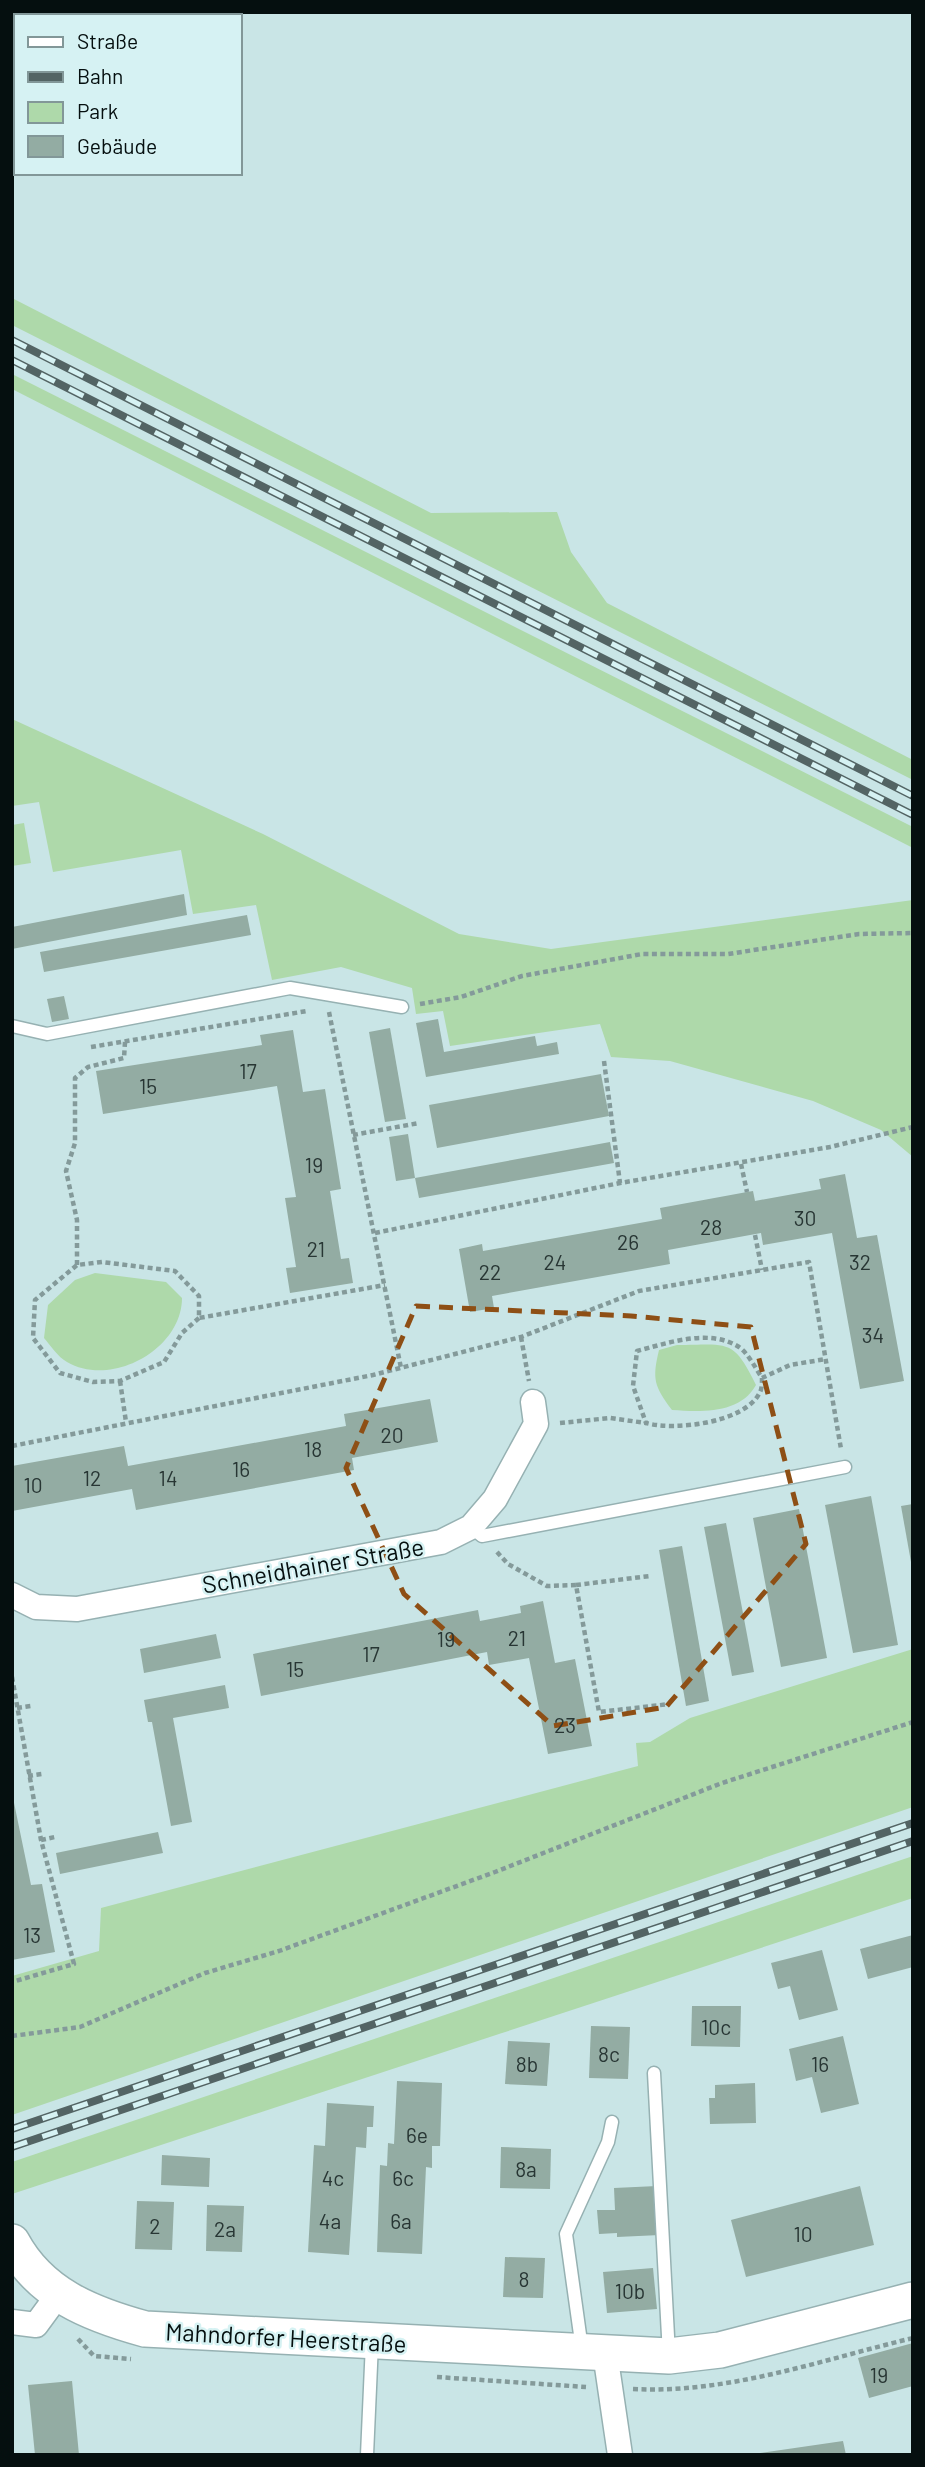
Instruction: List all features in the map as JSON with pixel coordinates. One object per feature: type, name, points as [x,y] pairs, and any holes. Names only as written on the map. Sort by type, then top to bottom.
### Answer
[{"type":"main road","name":"Mahndorfer Heerstraße","points":[[12,2242],[31,2273],[58,2295],[104,2318],[145,2329],[669,2356],[720,2350],[913,2300]]},
{"type":"street","name":"Schneidhainer Straße","points":[[12,1595],[36,1607],[86,1608],[441,1542],[477,1531],[535,1413]]},
{"type":"street","points":[[12,2322],[36,2325],[58,2295]]},
{"type":"street","points":[[594,2352],[620,2455]]},
{"type":"lane","points":[[12,1026],[47,1034],[290,988],[402,1007]]},
{"type":"lane","points":[[477,1531],[845,1467]]},
{"type":"lane","points":[[654,2073],[669,2356]]},
{"type":"lane","points":[[594,2352],[566,2234],[608,2142],[612,2122]]},
{"type":"lane","points":[[367,2455],[372,2342]]},
{"type":"path","points":[[402,1007],[461,997],[522,976],[642,954],[728,954],[859,934],[913,933]]},
{"type":"path","points":[[328,1007],[401,1368]]},
{"type":"path","points":[[77,1265],[77,1220],[66,1171],[75,1143],[75,1078],[88,1067],[124,1058],[125,1042],[315,1009]]},
{"type":"path","points":[[604,1062],[621,1184]]},
{"type":"path","points":[[353,1135],[419,1123]]},
{"type":"path","points":[[375,1233],[621,1184],[830,1147],[913,1127]]},
{"type":"path","points":[[741,1164],[747,1192]]},
{"type":"path","points":[[755,1235],[762,1270]]},
{"type":"path","points":[[199,1318],[199,1296],[175,1271],[102,1262],[77,1265],[35,1300],[33,1338],[60,1373],[93,1382],[120,1381],[164,1362],[182,1333],[199,1318],[385,1285]]},
{"type":"path","points":[[12,1446],[401,1368],[521,1337],[639,1291],[809,1262],[845,1467]]},
{"type":"path","points":[[521,1337],[535,1413],[595,1422],[610,1418],[665,1428],[687,1423],[715,1422],[746,1409],[760,1393],[762,1378],[740,1347],[709,1338],[685,1339],[637,1351],[633,1386],[646,1423]]},
{"type":"path","points":[[762,1378],[790,1365],[826,1359]]},
{"type":"path","points":[[120,1381],[126,1422]]},
{"type":"path","points":[[477,1531],[508,1564],[547,1586],[650,1576]]},
{"type":"path","points":[[576,1585],[599,1712],[670,1704]]},
{"type":"path","points":[[12,1676],[41,1840],[74,1964],[12,1982]]},
{"type":"path","points":[[17,1708],[31,1706]]},
{"type":"path","points":[[12,2036],[80,2027],[205,1973],[279,1951],[470,1881],[722,1783],[913,1722]]},
{"type":"path","points":[[29,1776],[42,1774]]},
{"type":"path","points":[[41,1840],[55,1837]]},
{"type":"highlighted area","points":[[416,1306],[631,1316],[751,1327],[806,1544],[666,1707],[553,1726],[404,1594],[346,1468]]},
{"type":"green space","points":[[12,298],[431,513],[557,512],[571,552],[607,603],[913,760],[913,780],[12,325]]},
{"type":"green space","points":[[12,374],[913,827],[913,848],[12,389]]},
{"type":"green space","points":[[12,719],[263,834],[459,934],[551,949],[913,900],[913,1157],[881,1130],[813,1101],[670,1061],[611,1057],[600,1024],[450,1046],[443,1011],[416,1014],[412,988],[341,967],[272,980],[256,905],[193,914],[181,850],[53,872],[39,802],[12,806]]},
{"type":"green space","points":[[24,823],[31,863],[12,866],[12,825]]},
{"type":"green space","points":[[95,1273],[166,1282],[182,1298],[179,1316],[170,1333],[157,1348],[123,1367],[85,1369],[64,1360],[44,1338],[48,1305],[75,1280]]},
{"type":"green space","points":[[707,1344],[727,1347],[741,1358],[756,1385],[749,1394],[730,1406],[708,1411],[672,1410],[661,1395],[655,1375],[659,1350],[677,1345]]},
{"type":"green space","points":[[913,1649],[913,1807],[12,2115],[12,1976],[99,1951],[101,1908],[638,1766],[636,1743],[650,1742],[690,1718]]},
{"type":"green space","points":[[913,1856],[913,1898],[12,2194],[12,2162]]},
{"type":"building","points":[[184,894],[187,915],[12,949],[12,927]]},
{"type":"building","points":[[247,915],[251,935],[44,972],[40,952]]},
{"type":"building","points":[[64,996],[69,1019],[52,1022],[47,999]]},
{"type":"building","points":[[438,1019],[444,1052],[535,1036],[537,1046],[557,1042],[559,1054],[426,1077],[416,1023]]},
{"type":"building","points":[[390,1028],[406,1119],[385,1122],[369,1032]]},
{"type":"building","points":[[293,1030],[303,1092],[325,1089],[341,1189],[330,1191],[341,1259],[349,1258],[353,1283],[290,1293],[286,1268],[296,1267],[285,1198],[296,1197],[277,1086],[103,1114],[96,1071],[262,1045],[260,1035]]},
{"type":"building","points":[[601,1074],[609,1116],[437,1148],[429,1105]]},
{"type":"building","points":[[408,1134],[415,1178],[396,1181],[389,1137]]},
{"type":"building","points":[[610,1142],[614,1163],[419,1198],[415,1178]]},
{"type":"building","points":[[845,1174],[857,1238],[877,1235],[904,1381],[860,1389],[832,1233],[763,1245],[761,1233],[668,1250],[670,1264],[492,1296],[494,1308],[470,1312],[459,1249],[482,1244],[483,1251],[662,1219],[660,1208],[753,1191],[755,1201],[821,1189],[819,1179]]},
{"type":"building","points":[[430,1399],[438,1442],[352,1458],[354,1470],[136,1510],[132,1489],[12,1511],[12,1466],[124,1446],[128,1466],[346,1426],[344,1414]]},
{"type":"building","points":[[871,1496],[898,1645],[853,1653],[825,1505]]},
{"type":"building","points":[[913,1504],[913,1562],[911,1562],[901,1506]]},
{"type":"building","points":[[799,1509],[827,1658],[781,1667],[753,1518]]},
{"type":"building","points":[[726,1523],[754,1672],[732,1676],[704,1527]]},
{"type":"building","points":[[682,1546],[709,1701],[686,1706],[659,1550]]},
{"type":"building","points":[[543,1601],[555,1663],[575,1659],[592,1746],[548,1754],[529,1658],[489,1665],[487,1652],[261,1696],[253,1654],[478,1610],[480,1621],[521,1613],[520,1606]]},
{"type":"building","points":[[216,1634],[221,1658],[144,1673],[140,1649]]},
{"type":"building","points":[[225,1685],[229,1708],[173,1718],[192,1822],[171,1826],[152,1722],[148,1722],[144,1700]]},
{"type":"building","points":[[12,1793],[31,1885],[42,1884],[55,1952],[12,1960]]},
{"type":"building","points":[[158,1832],[163,1853],[60,1874],[56,1853]]},
{"type":"building","points":[[913,1935],[913,1967],[868,1979],[860,1949]]},
{"type":"building","points":[[822,1950],[838,2010],[799,2020],[790,1986],[778,1989],[771,1963]]},
{"type":"building","points":[[692,2006],[741,2006],[740,2047],[691,2046]]},
{"type":"building","points":[[591,2026],[630,2027],[628,2079],[589,2078]]},
{"type":"building","points":[[843,2036],[859,2104],[821,2113],[812,2077],[796,2081],[789,2049]]},
{"type":"building","points":[[508,2041],[550,2043],[547,2086],[505,2084]]},
{"type":"building","points":[[397,2081],[442,2083],[440,2146],[432,2146],[432,2168],[426,2167],[422,2254],[377,2252],[380,2165],[387,2166],[388,2143],[394,2144]]},
{"type":"building","points":[[755,2083],[756,2123],[710,2124],[709,2098],[715,2098],[715,2085]]},
{"type":"building","points":[[327,2103],[374,2106],[373,2127],[367,2127],[366,2148],[356,2147],[349,2255],[308,2252],[314,2145],[325,2146]]},
{"type":"building","points":[[501,2147],[551,2149],[550,2189],[500,2188]]},
{"type":"building","points":[[162,2155],[210,2158],[209,2187],[161,2185]]},
{"type":"building","points":[[657,2186],[660,2235],[617,2237],[617,2233],[599,2234],[597,2210],[615,2210],[614,2188]]},
{"type":"building","points":[[860,2186],[874,2245],[746,2277],[731,2220]]},
{"type":"building","points":[[137,2201],[174,2202],[172,2250],[135,2249]]},
{"type":"building","points":[[207,2205],[244,2206],[242,2252],[206,2251]]},
{"type":"building","points":[[505,2257],[545,2258],[543,2298],[503,2297]]},
{"type":"building","points":[[653,2268],[657,2309],[607,2313],[603,2272]]},
{"type":"building","points":[[913,2343],[913,2386],[869,2398],[858,2358]]},
{"type":"building","points":[[72,2381],[79,2455],[35,2455],[28,2385]]},
{"type":"building","points":[[843,2441],[846,2455],[760,2455],[760,2453]]},
{"type":"railway","points":[[12,340],[913,796]]},
{"type":"railway","points":[[12,360],[913,815]]},
{"type":"railway","points":[[12,2129],[913,1823]]},
{"type":"railway","points":[[12,2147],[913,1841]]}]
